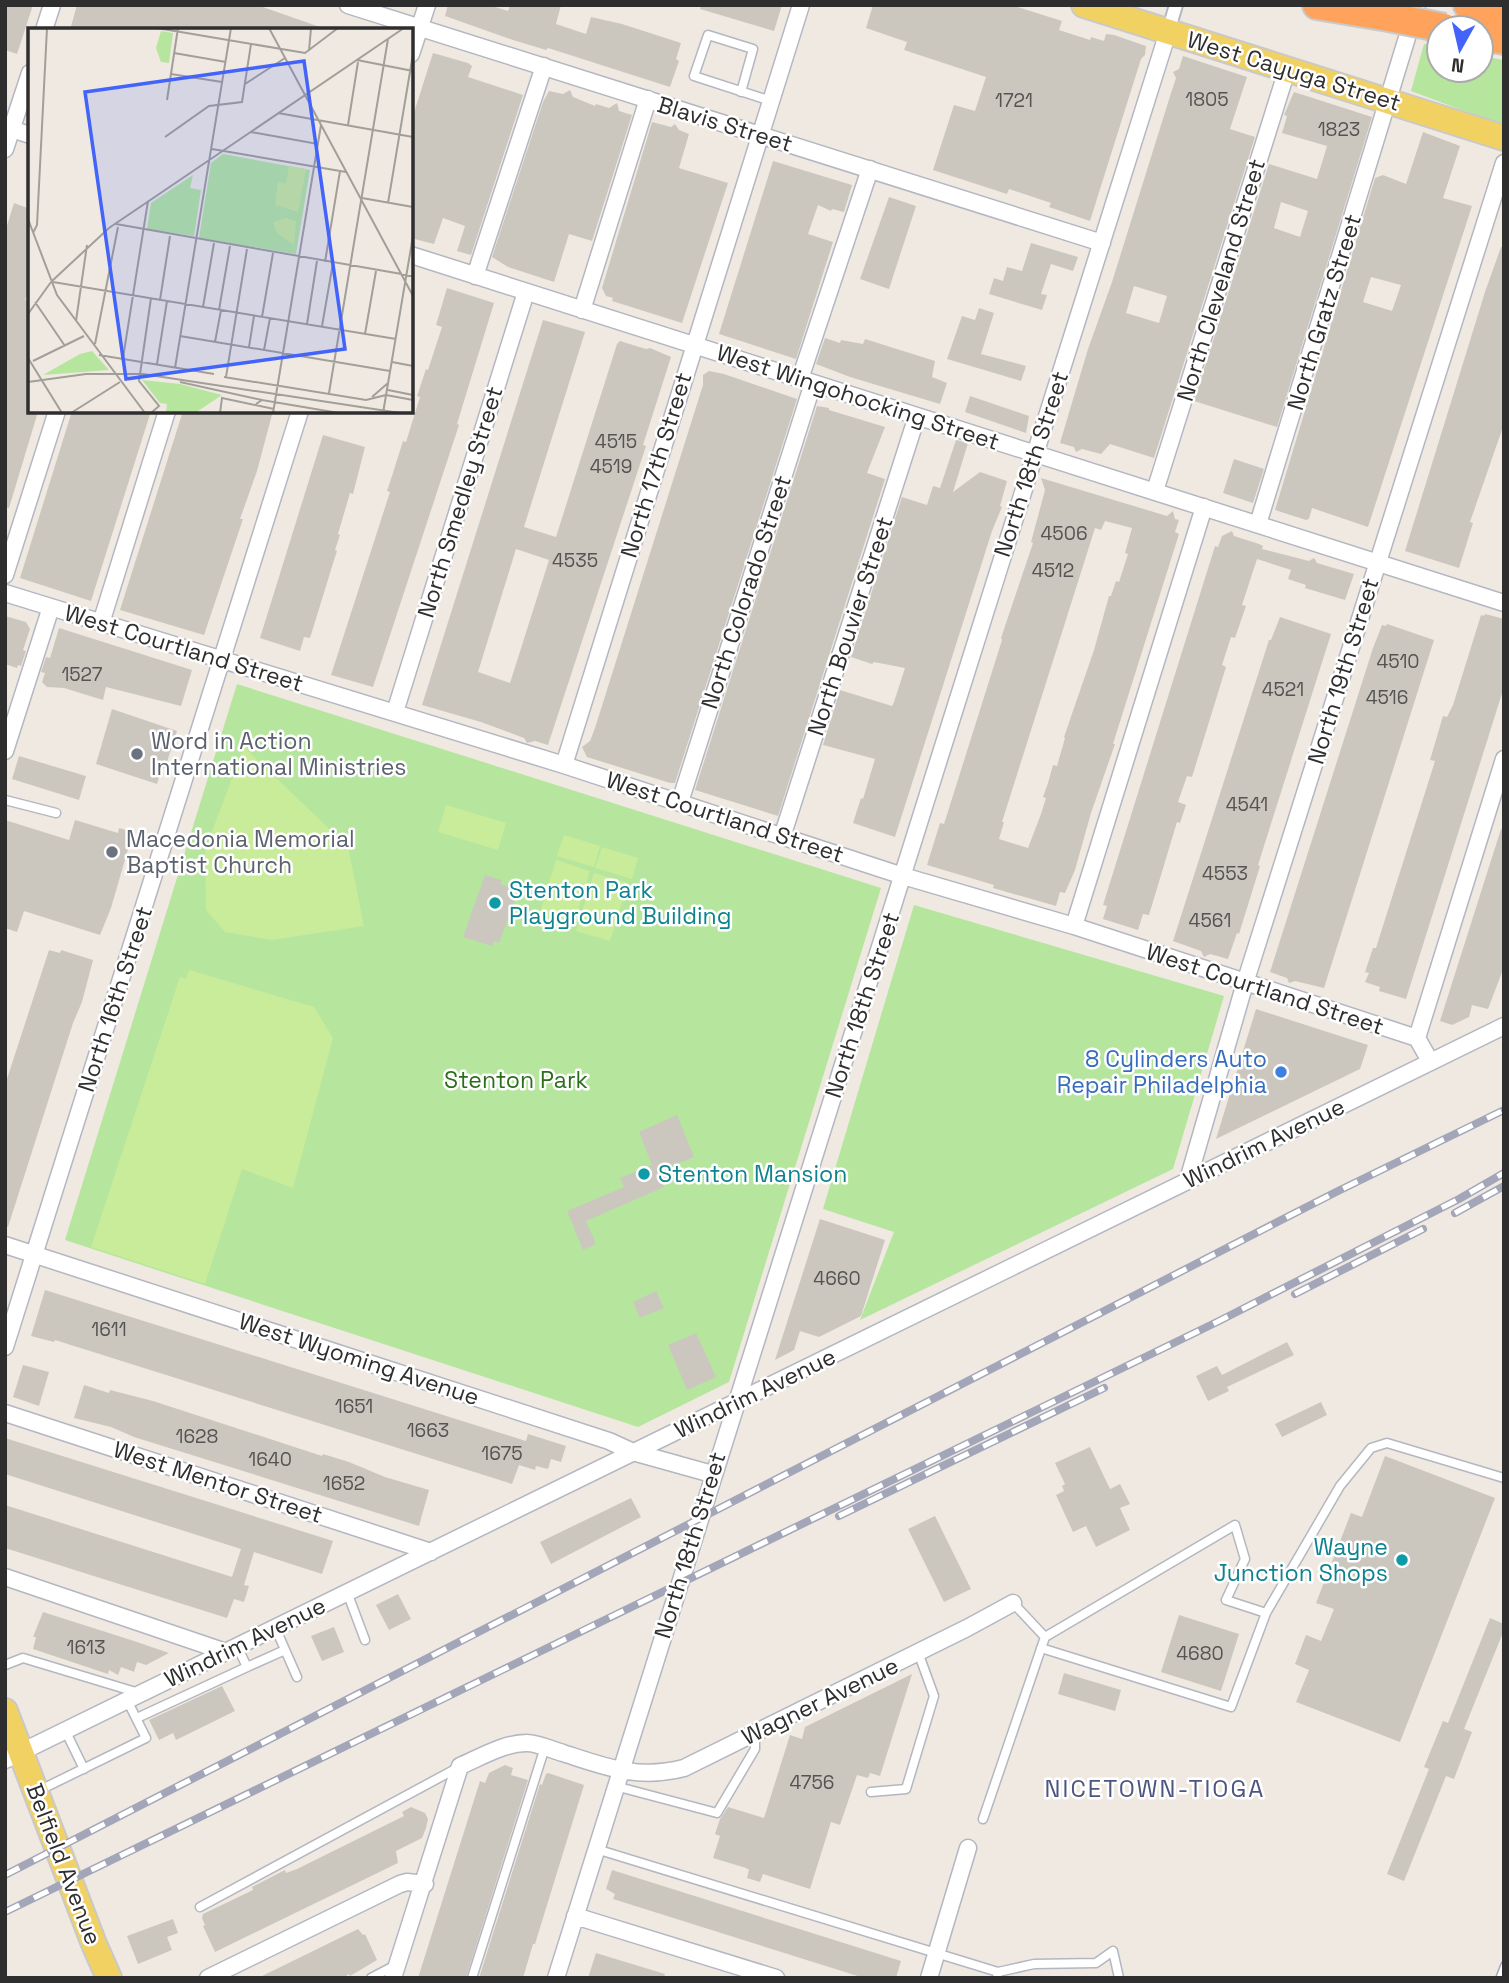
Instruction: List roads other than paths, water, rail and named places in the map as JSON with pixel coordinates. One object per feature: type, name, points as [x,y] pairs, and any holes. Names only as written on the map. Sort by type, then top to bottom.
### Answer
[{"type":"highway","points":[[1317,5],[1425,24]]},
{"type":"highway","points":[[1338,5],[1389,17]]},
{"type":"highway","points":[[1468,5],[1504,13]]},
{"type":"main road","name":"West Cayuga Street","points":[[1084,5],[1504,138]]},
{"type":"main road","name":"Belfield Avenue","points":[[5,1711],[13,1756],[37,1791],[109,1978]]},
{"type":"street","points":[[45,28],[52,5]]},
{"type":"street","name":"Blavis Street","points":[[348,5],[375,9],[420,28],[1102,243]]},
{"type":"street","points":[[413,48],[427,5]]},
{"type":"street","name":"North 17th Street","points":[[564,765],[801,5]]},
{"type":"street","points":[[1168,32],[1176,5]]},
{"type":"street","name":"North Gratz Street","points":[[1258,524],[1417,5]]},
{"type":"street","name":"North 18th Street","points":[[556,1978],[712,1474],[1168,32]]},
{"type":"street","points":[[475,276],[544,66]]},
{"type":"street","name":"North Cleveland Street","points":[[1155,491],[1287,70]]},
{"type":"street","points":[[5,149],[8,128],[28,78]]},
{"type":"street","points":[[582,310],[648,99]]},
{"type":"street","points":[[8,128],[28,134]]},
{"type":"street","name":"North 19th Street","points":[[1188,1180],[1245,983],[1504,163]]},
{"type":"street","name":"North Colorado Street","points":[[680,802],[870,169]]},
{"type":"street","name":"West Wingohocking Street","points":[[413,256],[1504,603]]},
{"type":"street","name":"North Smedley Street","points":[[395,712],[526,292]]},
{"type":"street","points":[[5,575],[56,413]]},
{"type":"street","points":[[100,623],[166,413]]},
{"type":"street","name":"North 16th Street","points":[[5,1347],[299,413]]},
{"type":"street","name":"North Bouvier Street","points":[[782,837],[917,416]]},
{"type":"street","points":[[1074,926],[1204,507]]},
{"type":"street","name":"West Courtland Street","points":[[5,593],[564,765],[903,876],[1074,926],[1417,1038]]},
{"type":"street","points":[[5,751],[51,607]]},
{"type":"street","points":[[1430,1061],[1417,1038],[1504,759]]},
{"type":"street","name":"Windrim Avenue","points":[[13,1756],[1504,1026]]},
{"type":"street","name":"West Wyoming Avenue","points":[[5,1245],[596,1436],[633,1452],[712,1474]]},
{"type":"street","name":"West Mentor Street","points":[[5,1413],[431,1552]]},
{"type":"street","points":[[5,1577],[232,1649]]},
{"type":"street","name":"Wagner Avenue","points":[[545,1747],[618,1779],[667,1773],[684,1768],[1013,1603]]},
{"type":"street","points":[[395,1971],[425,1884],[460,1766],[504,1747],[527,1743],[545,1747]]},
{"type":"street","points":[[929,1978],[968,1848]]},
{"type":"street","points":[[208,1978],[400,1884],[425,1884]]},
{"type":"street","points":[[575,1916],[776,1978]]},
{"type":"lane","points":[[741,92],[753,49],[708,35],[694,76],[741,92],[771,101]]},
{"type":"lane","points":[[5,800],[56,813]]},
{"type":"lane","points":[[1041,1648],[1231,1707],[1266,1613],[1340,1486],[1371,1448],[1387,1443],[1504,1478]]},
{"type":"lane","points":[[984,1819],[1045,1637],[1235,1525],[1245,1559],[1226,1601],[1266,1613]]},
{"type":"lane","points":[[347,1592],[365,1640]]},
{"type":"lane","points":[[1013,1603],[1045,1637]]},
{"type":"lane","points":[[275,1628],[297,1677]]},
{"type":"lane","points":[[232,1649],[247,1667]]},
{"type":"lane","points":[[137,1718],[285,1650]]},
{"type":"lane","points":[[871,1792],[906,1788],[934,1696],[918,1652]]},
{"type":"lane","points":[[5,1665],[23,1658],[134,1697],[137,1718],[146,1738],[37,1791]]},
{"type":"lane","points":[[65,1730],[84,1769]]},
{"type":"lane","points":[[618,1779],[717,1813],[755,1749],[755,1732]]},
{"type":"lane","points":[[472,1978],[545,1747]]},
{"type":"lane","points":[[200,1907],[460,1766]]},
{"type":"lane","points":[[596,1849],[998,1975],[1034,1964],[1096,1964],[1113,1951],[1119,1978]]},
{"type":"lane","points":[[371,1978],[395,1971]]},
{"type":"railway","points":[[5,1875],[1336,1192],[1504,1110]]},
{"type":"railway","points":[[5,1912],[1219,1321],[1459,1199],[1504,1173]]},
{"type":"railway","points":[[1455,1213],[1504,1186]]},
{"type":"railway","points":[[1295,1294],[1423,1229]]},
{"type":"railway","points":[[839,1516],[1104,1388]]},
{"type":"railway","points":[[1499,1978],[1504,1965]]},
{"type":"place","name":"Word in Action International Ministries","points":[[137,754]]},
{"type":"place","name":"Macedonia Memorial Baptist Church","points":[[112,852]]},
{"type":"place","name":"Stenton Park Playground Building","points":[[495,903]]},
{"type":"place","name":"8 Cylinders Auto Repair Philadelphia","points":[[1281,1072]]},
{"type":"place","name":"Stenton Mansion","points":[[644,1174]]},
{"type":"place","name":"Wayne Junction Shops","points":[[1402,1560]]},
{"type":"district","name":"NICETOWN-TIOGA","points":[[1155,1788]]},
{"type":"park label","name":"Stenton Park","points":[[516,1080]]}]
